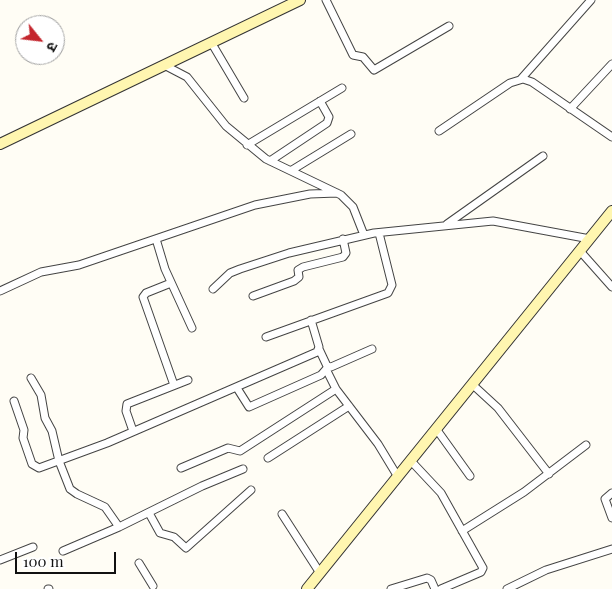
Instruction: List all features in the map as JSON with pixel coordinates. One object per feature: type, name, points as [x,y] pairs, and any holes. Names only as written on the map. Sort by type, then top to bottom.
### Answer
[{"type":"main road","points":[[0,144],[300,0]]},
{"type":"main road","points":[[307,589],[612,211]]},
{"type":"street","points":[[326,0],[353,55],[363,57],[374,70],[449,26]]},
{"type":"street","points":[[521,80],[592,0]]},
{"type":"street","points":[[211,42],[244,98]]},
{"type":"street","points":[[570,109],[612,64]]},
{"type":"street","points":[[164,65],[180,72],[194,84],[226,126],[247,145],[270,161],[337,193],[353,207],[364,235]]},
{"type":"street","points":[[439,131],[510,83],[521,80],[532,82],[612,137]]},
{"type":"street","points":[[247,145],[342,88]]},
{"type":"street","points":[[270,161],[327,123],[329,117],[320,101]]},
{"type":"street","points":[[292,170],[351,134]]},
{"type":"street","points":[[444,226],[543,156]]},
{"type":"street","points":[[0,291],[41,272],[79,265],[255,205],[310,194],[337,193]]},
{"type":"street","points":[[213,289],[225,277],[240,269],[343,239],[379,233],[493,221],[590,239]]},
{"type":"street","points":[[266,337],[382,296],[391,290],[379,233]]},
{"type":"street","points":[[156,239],[171,283],[192,328]]},
{"type":"street","points":[[253,296],[294,281],[299,277],[298,270],[344,257],[346,253],[343,239]]},
{"type":"street","points":[[580,251],[612,287]]},
{"type":"street","points":[[171,283],[146,293],[143,297],[174,385]]},
{"type":"street","points":[[311,320],[319,349],[336,389],[378,444],[398,477]]},
{"type":"street","points":[[14,401],[34,467],[39,468],[236,388],[313,354],[319,349]]},
{"type":"street","points":[[236,388],[249,407],[372,349]]},
{"type":"street","points":[[31,378],[41,395],[45,418],[52,431],[59,461],[70,488],[77,494],[105,507],[119,527]]},
{"type":"street","points":[[133,431],[126,406],[188,380]]},
{"type":"street","points":[[473,385],[498,408],[549,474]]},
{"type":"street","points":[[181,468],[228,448],[240,451],[336,389]]},
{"type":"street","points":[[268,458],[349,406]]},
{"type":"street","points":[[437,430],[470,476]]},
{"type":"street","points":[[462,531],[497,510],[549,474],[586,445]]},
{"type":"street","points":[[411,461],[441,493],[483,570],[441,589]]},
{"type":"street","points":[[62,551],[119,527],[202,486],[243,469]]},
{"type":"street","points":[[149,513],[160,533],[172,536],[186,548],[251,490]]},
{"type":"street","points":[[612,493],[605,499],[612,518]]},
{"type":"street","points":[[282,514],[320,573]]},
{"type":"street","points":[[0,560],[33,548]]},
{"type":"street","points":[[508,589],[546,570],[612,548]]},
{"type":"street","points":[[139,563],[151,588]]},
{"type":"street","points":[[391,589],[427,578],[431,580],[435,589]]}]
